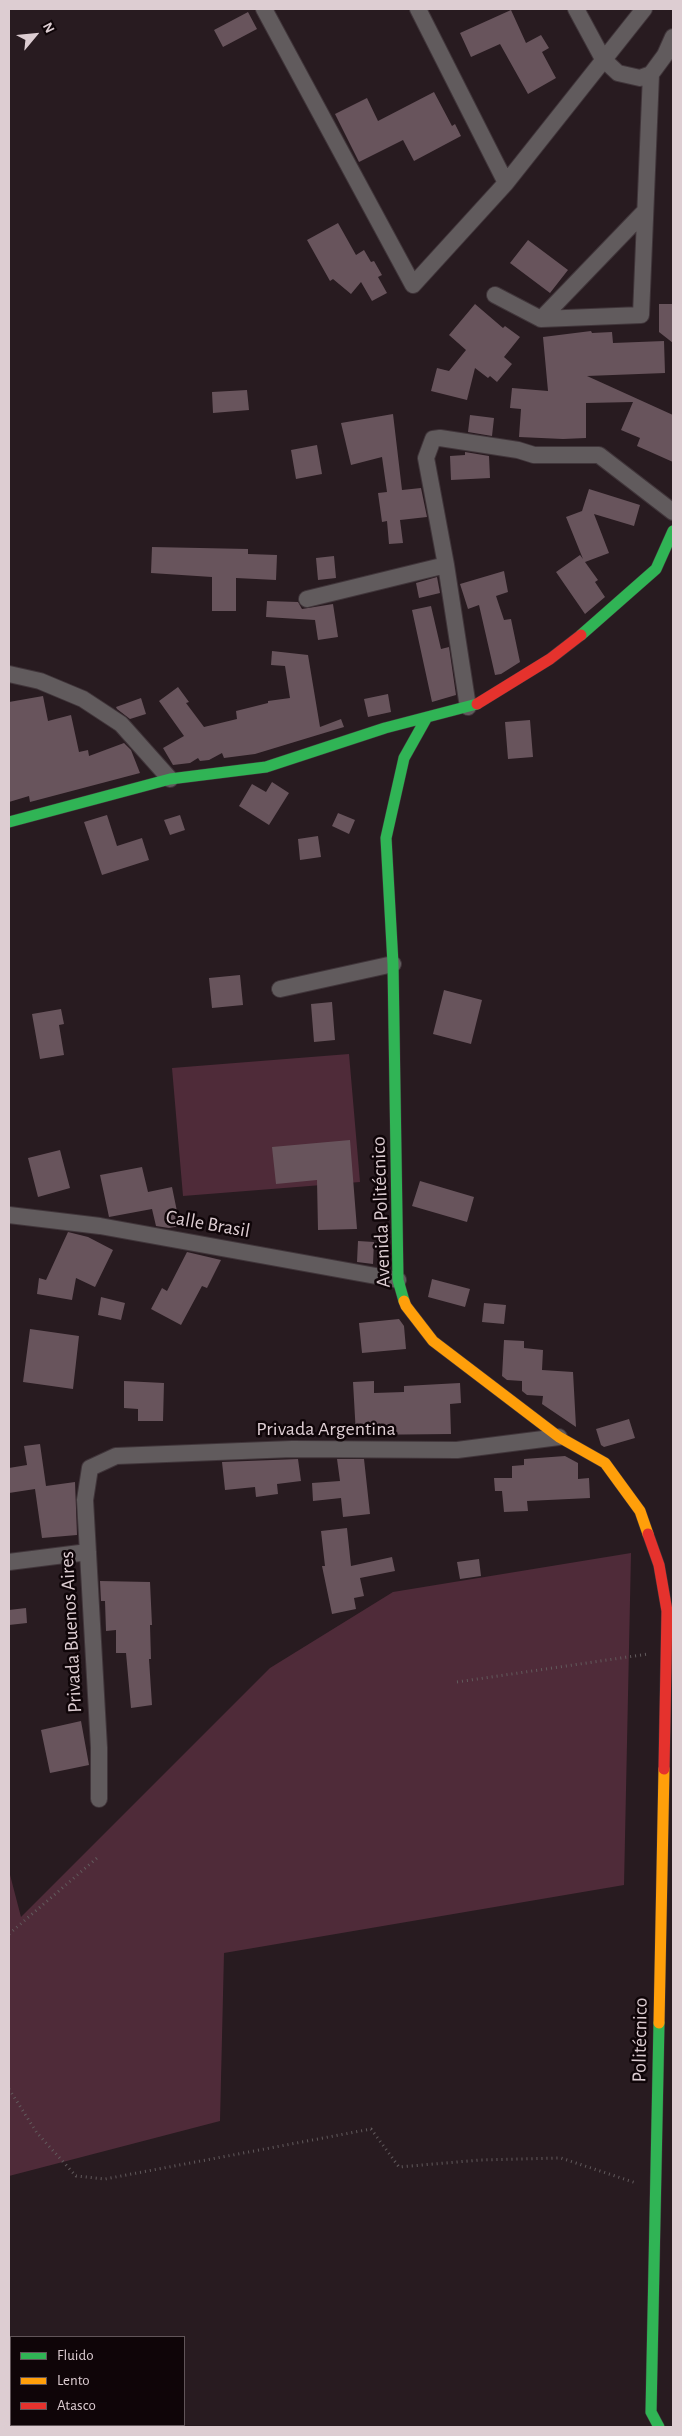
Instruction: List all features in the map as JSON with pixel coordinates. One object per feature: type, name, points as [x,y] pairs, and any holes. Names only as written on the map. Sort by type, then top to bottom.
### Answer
[{"type":"street","points":[[264,9],[413,286],[506,183],[603,58],[644,9]]},
{"type":"street","points":[[418,9],[506,183]]},
{"type":"street","points":[[576,9],[603,58],[618,73],[640,78],[651,74],[669,55],[673,37]]},
{"type":"street","points":[[495,295],[541,319],[641,315],[651,74]]},
{"type":"street","points":[[541,319],[644,212]]},
{"type":"street","points":[[468,707],[446,565],[426,458],[433,439],[440,438],[518,450],[534,455],[598,455],[673,512]]},
{"type":"street","points":[[9,822],[170,778],[266,767],[427,717],[481,703],[550,659],[606,615],[656,569],[673,531]]},
{"type":"street","points":[[307,599],[446,565]]},
{"type":"street","points":[[9,674],[40,681],[83,699],[121,724],[170,778]]},
{"type":"street","name":"Avenida Politécnico","points":[[427,717],[404,758],[386,838],[393,964],[398,1280],[406,1306],[433,1342],[559,1437],[605,1463],[640,1511],[659,1564],[667,1611],[670,1651]]},
{"type":"street","points":[[280,989],[393,964]]},
{"type":"street","name":"Calle Brasil","points":[[9,1215],[100,1226],[398,1280]]},
{"type":"street","name":"Privada Argentina","points":[[94,1466],[116,1456],[292,1449],[457,1450],[559,1437]]},
{"type":"street","name":"Privada Buenos Aires","points":[[94,1466],[90,1468],[85,1500],[99,1748],[99,1799]]},
{"type":"street","points":[[9,1562],[88,1552]]},
{"type":"street","name":"Politécnico","points":[[659,2427],[650,2420],[670,1651]]},
{"type":"path","points":[[457,1682],[670,1651]]},
{"type":"path","points":[[9,1934],[96,1858]]},
{"type":"path","points":[[9,2089],[37,2133],[76,2176],[105,2178],[371,2129],[399,2167],[480,2160],[560,2158],[656,2189]]},
{"type":"shaded area","points":[[349,1054],[360,1182],[183,1196],[172,1068]]},
{"type":"shaded area","points":[[631,1553],[624,1885],[224,1953],[220,2121],[9,2176],[9,1871],[21,1917],[270,1668],[393,1592]]},
{"type":"building","points":[[511,10],[526,43],[541,35],[549,48],[542,52],[556,78],[528,94],[500,44],[471,57],[460,33]]},
{"type":"building","points":[[248,12],[257,29],[223,47],[214,30]]},
{"type":"building","points":[[434,92],[452,126],[455,124],[461,136],[414,161],[403,140],[359,162],[335,114],[367,98],[378,121]]},
{"type":"building","points":[[338,223],[356,255],[364,250],[371,262],[374,261],[382,275],[378,277],[387,293],[372,301],[361,282],[351,294],[333,279],[330,281],[307,240]]},
{"type":"building","points":[[528,240],[568,270],[550,293],[510,263]]},
{"type":"building","points":[[475,304],[503,328],[505,326],[520,337],[504,357],[512,364],[497,382],[475,368],[467,400],[431,391],[437,368],[449,371],[466,350],[449,335]]},
{"type":"building","points":[[659,304],[673,304],[673,343],[659,332]]},
{"type":"building","points":[[591,331],[592,333],[612,332],[613,343],[664,341],[665,373],[587,376],[673,415],[673,462],[637,446],[640,438],[621,430],[633,402],[586,403],[586,438],[519,437],[521,409],[510,408],[512,388],[548,391],[543,337]]},
{"type":"building","points":[[247,390],[249,410],[213,413],[212,392]]},
{"type":"building","points":[[393,414],[402,490],[421,488],[427,517],[400,520],[403,543],[389,544],[387,521],[382,522],[378,493],[387,492],[382,457],[351,465],[341,423]]},
{"type":"building","points":[[470,415],[494,418],[492,436],[468,432]]},
{"type":"building","points":[[317,445],[322,474],[296,479],[291,450]]},
{"type":"building","points":[[465,452],[489,456],[490,478],[451,480],[450,456],[465,455]]},
{"type":"building","points":[[589,489],[640,505],[634,526],[594,514],[609,553],[585,562],[598,580],[595,582],[605,597],[585,614],[556,572],[580,555],[583,559],[566,517],[582,511]]},
{"type":"building","points":[[152,547],[248,549],[248,554],[277,555],[276,580],[236,578],[236,611],[212,611],[212,577],[151,573]]},
{"type":"building","points":[[334,556],[336,578],[318,580],[316,558]]},
{"type":"building","points":[[504,571],[508,592],[496,596],[504,620],[511,619],[520,662],[501,674],[495,675],[479,605],[468,609],[460,584]]},
{"type":"building","points":[[437,577],[440,593],[419,598],[416,583]]},
{"type":"building","points":[[267,601],[298,602],[302,609],[333,604],[338,637],[318,640],[315,620],[266,617]]},
{"type":"building","points":[[431,606],[441,649],[449,647],[456,695],[432,702],[412,610]]},
{"type":"building","points":[[272,651],[308,655],[320,727],[341,719],[344,727],[255,754],[224,758],[222,753],[209,760],[200,761],[198,758],[190,763],[173,765],[163,748],[184,736],[159,701],[178,687],[189,702],[186,703],[204,727],[237,719],[236,711],[268,703],[268,701],[290,698],[285,666],[271,665]]},
{"type":"building","points":[[388,694],[391,712],[368,717],[364,699]]},
{"type":"building","points":[[43,696],[48,721],[71,715],[79,752],[88,750],[89,756],[124,743],[131,750],[140,773],[30,802],[29,796],[9,802],[9,702]]},
{"type":"building","points":[[141,698],[146,714],[130,719],[116,707]]},
{"type":"building","points":[[530,720],[533,757],[508,759],[505,722]]},
{"type":"building","points":[[272,782],[289,793],[269,825],[239,806],[252,784],[266,792]]},
{"type":"building","points":[[338,813],[355,820],[349,834],[332,826]]},
{"type":"building","points":[[107,815],[117,846],[142,838],[149,860],[102,875],[84,822]]},
{"type":"building","points":[[180,815],[185,830],[170,835],[164,820]]},
{"type":"building","points":[[318,836],[321,857],[300,860],[298,839]]},
{"type":"building","points":[[240,975],[243,1005],[212,1008],[209,978]]},
{"type":"building","points":[[444,990],[482,1000],[471,1044],[433,1034]]},
{"type":"building","points":[[332,1002],[335,1040],[314,1042],[311,1004]]},
{"type":"building","points":[[61,1009],[64,1024],[59,1025],[64,1055],[40,1059],[32,1014]]},
{"type":"building","points":[[350,1140],[357,1229],[318,1230],[317,1180],[276,1184],[272,1147]]},
{"type":"building","points":[[60,1150],[70,1188],[38,1197],[28,1158]]},
{"type":"building","points":[[142,1167],[148,1192],[172,1187],[180,1226],[169,1228],[156,1226],[152,1209],[109,1217],[100,1175]]},
{"type":"building","points":[[420,1181],[474,1197],[467,1222],[412,1206]]},
{"type":"building","points":[[68,1232],[88,1237],[113,1250],[95,1287],[76,1278],[72,1300],[37,1294],[39,1278],[46,1280]]},
{"type":"building","points":[[358,1241],[374,1242],[373,1264],[357,1262]]},
{"type":"building","points":[[187,1252],[221,1260],[207,1288],[202,1286],[181,1325],[151,1309],[162,1288],[167,1291]]},
{"type":"building","points":[[432,1279],[470,1289],[465,1307],[428,1297]]},
{"type":"building","points":[[101,1297],[125,1303],[121,1320],[98,1315]]},
{"type":"building","points":[[484,1303],[506,1305],[504,1324],[482,1322]]},
{"type":"building","points":[[399,1319],[404,1326],[406,1349],[362,1353],[359,1323]]},
{"type":"building","points":[[30,1329],[79,1336],[73,1389],[23,1382]]},
{"type":"building","points":[[504,1340],[524,1341],[524,1348],[543,1350],[542,1370],[573,1372],[576,1427],[542,1404],[543,1396],[527,1395],[522,1391],[522,1381],[507,1380],[502,1376]]},
{"type":"building","points":[[124,1381],[164,1383],[163,1421],[138,1421],[138,1409],[124,1408]]},
{"type":"building","points":[[374,1381],[374,1393],[404,1392],[404,1386],[460,1383],[461,1403],[450,1404],[451,1434],[356,1435],[353,1382]]},
{"type":"building","points":[[629,1419],[635,1438],[604,1447],[601,1445],[596,1429]]},
{"type":"building","points":[[40,1444],[46,1486],[75,1482],[77,1535],[42,1538],[35,1489],[9,1493],[9,1468],[27,1465],[24,1446]]},
{"type":"building","points":[[565,1456],[578,1463],[578,1479],[589,1478],[590,1498],[527,1501],[528,1511],[504,1512],[502,1491],[495,1491],[494,1478],[512,1478],[512,1466],[524,1465],[524,1459]]},
{"type":"building","points":[[298,1459],[301,1481],[277,1484],[278,1494],[256,1497],[255,1487],[225,1490],[222,1462]]},
{"type":"building","points":[[337,1459],[364,1459],[370,1514],[343,1517],[341,1498],[313,1501],[312,1483],[340,1481]]},
{"type":"building","points":[[347,1528],[351,1566],[392,1557],[395,1571],[360,1578],[364,1596],[354,1598],[356,1609],[332,1614],[322,1566],[325,1566],[321,1531]]},
{"type":"building","points":[[479,1559],[481,1576],[460,1579],[457,1562]]},
{"type":"building","points":[[100,1581],[150,1582],[152,1625],[150,1625],[151,1659],[149,1659],[152,1705],[131,1708],[126,1653],[116,1653],[116,1630],[106,1631],[105,1601],[101,1601]]},
{"type":"building","points":[[26,1608],[27,1623],[9,1625],[9,1610]]},
{"type":"building","points":[[81,1721],[89,1765],[50,1773],[41,1730]]},
{"type":"traffic: fast","points":[[581,635],[656,569],[673,531]]},
{"type":"traffic: fast","points":[[9,822],[170,779],[266,767],[385,728],[477,704]]},
{"type":"traffic: fast","points":[[404,1301],[398,1280],[393,964],[386,838],[404,758],[427,717]]},
{"type":"traffic: fast","points":[[659,2023],[651,2412],[659,2427]]},
{"type":"traffic: slow","points":[[404,1301],[433,1341],[559,1437],[605,1463],[640,1511],[648,1534]]},
{"type":"traffic: slow","points":[[659,2023],[664,1769]]},
{"type":"traffic: jam","points":[[477,704],[550,659],[581,635]]},
{"type":"traffic: jam","points":[[648,1534],[659,1565],[667,1611],[664,1769]]}]
